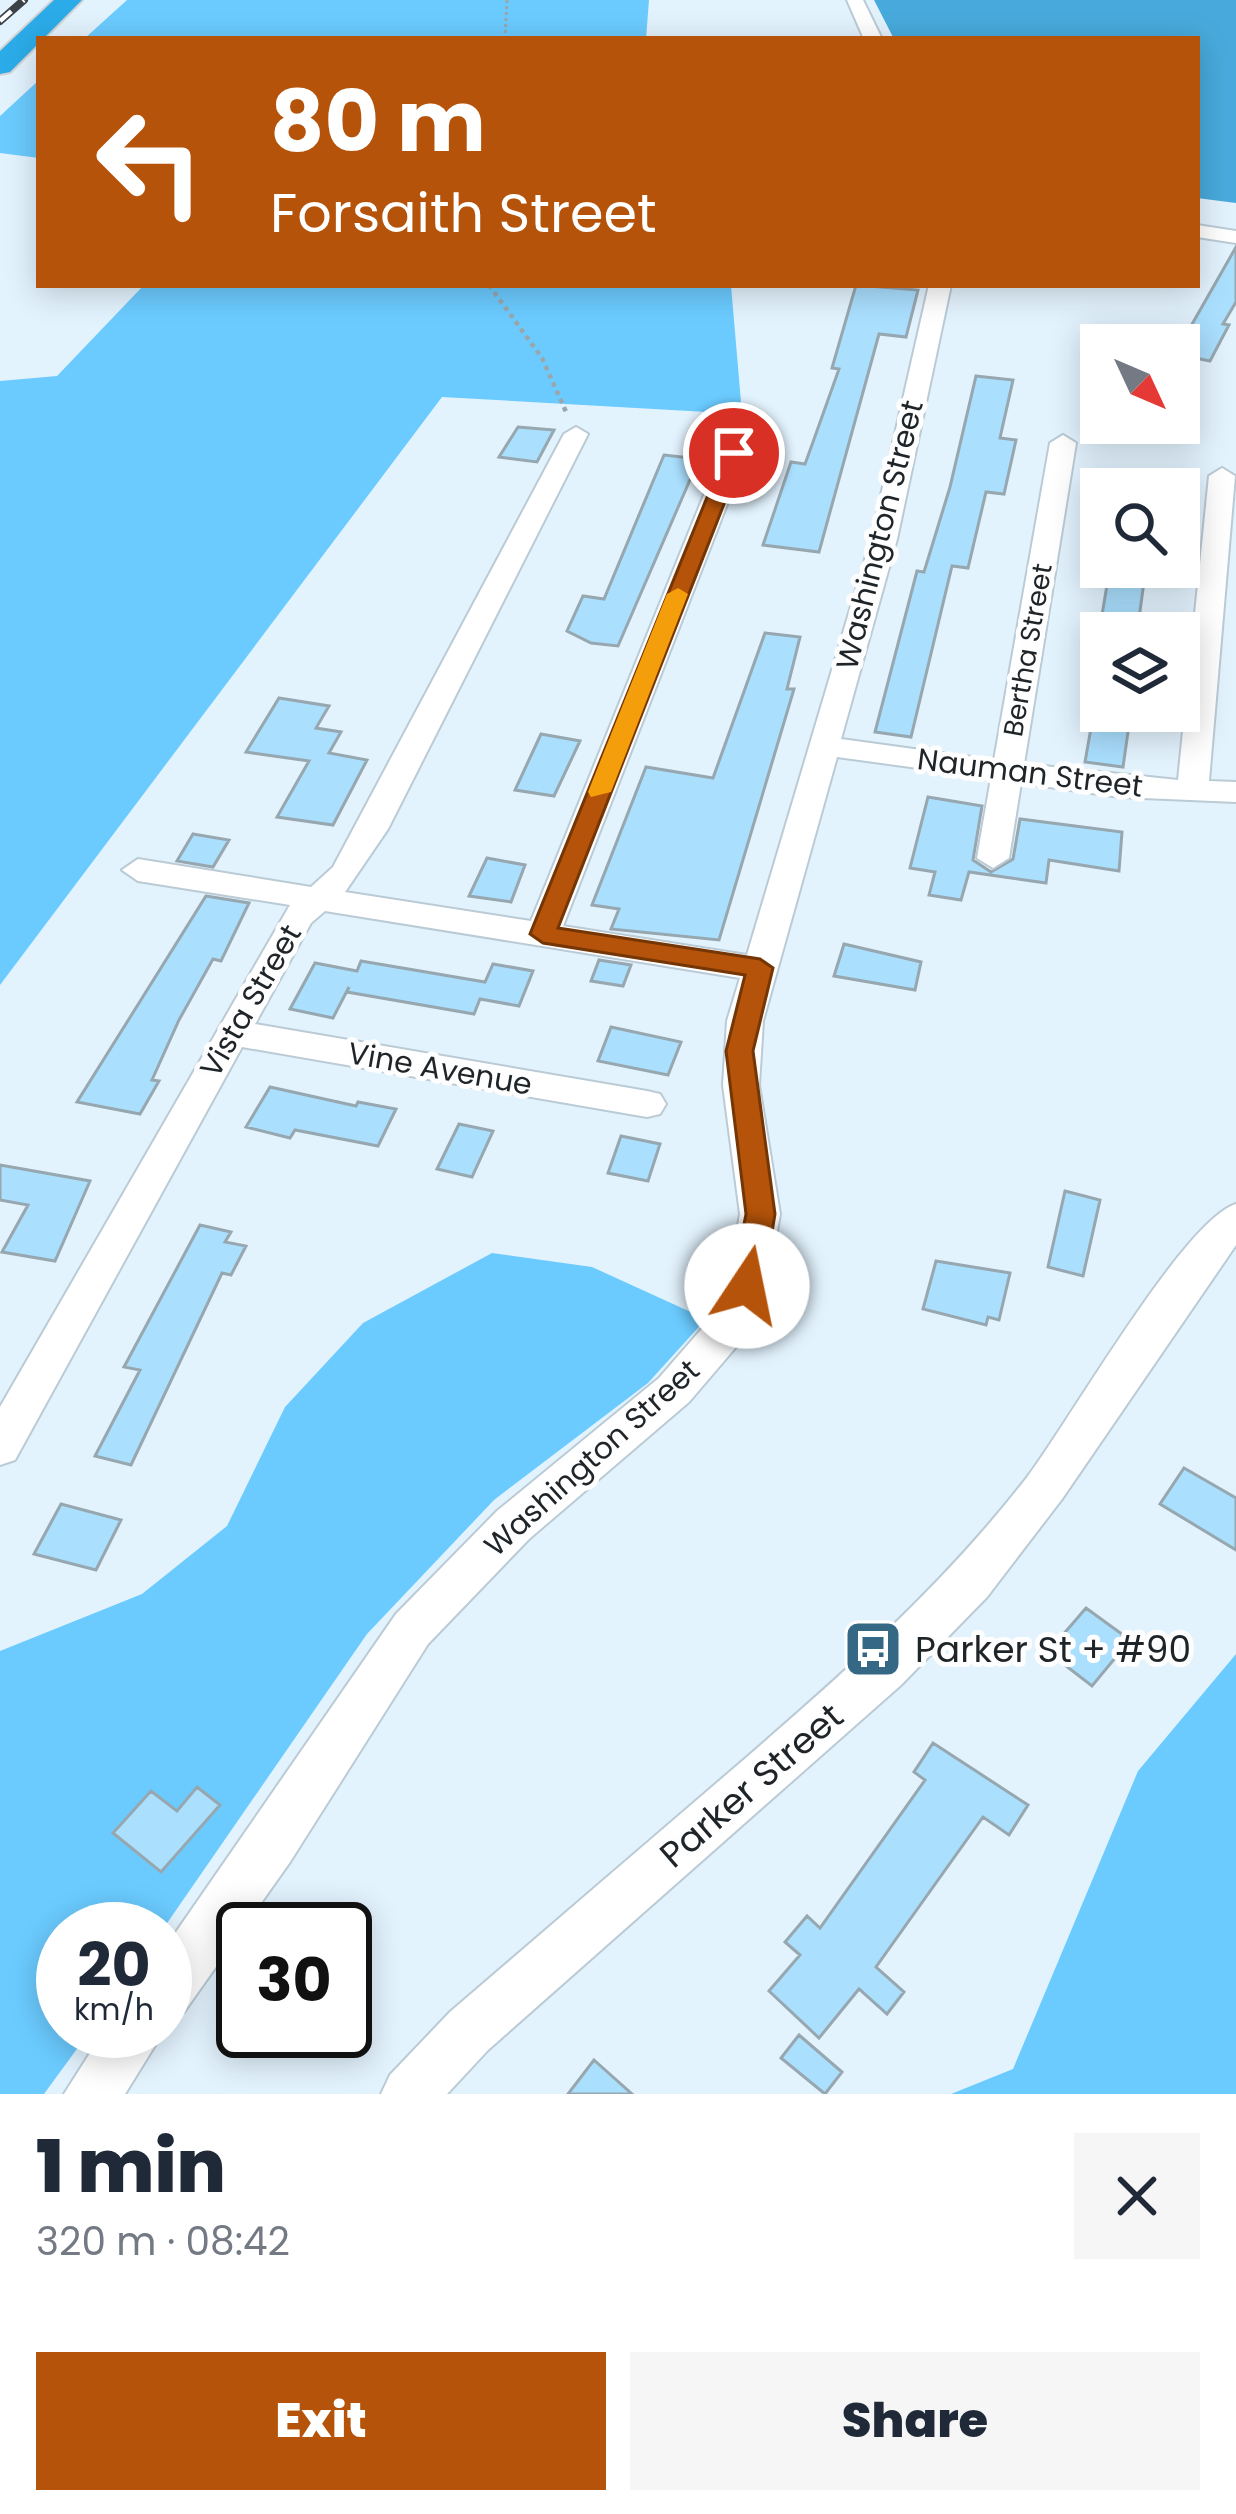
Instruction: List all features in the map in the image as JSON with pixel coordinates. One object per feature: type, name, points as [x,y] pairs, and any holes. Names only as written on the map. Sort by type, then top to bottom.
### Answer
[{"type":"highway","points":[[0,66],[69,0]]},
{"type":"highway","points":[[53,36],[91,0]]},
{"type":"highway","points":[[0,87],[36,52]]},
{"type":"street","points":[[855,0],[872,36]]},
{"type":"street","points":[[1200,232],[1236,238]]},
{"type":"street","name":"Washington Street","points":[[192,1955],[272,1844],[412,1629],[513,1525],[674,1390],[727,1328],[747,1286],[760,1214],[740,1051],[884,539],[939,288]]},
{"type":"street","name":"Vista Street","points":[[0,1447],[298,916],[345,874],[372,829],[576,434]]},
{"type":"street","name":"Bertha Street","points":[[993,858],[1064,442]]},
{"type":"street","points":[[543,934],[734,453]]},
{"type":"street","points":[[1193,790],[1222,476]]},
{"type":"street","name":"Nauman Street","points":[[825,746],[1007,771],[1236,791]]},
{"type":"street","points":[[138,870],[760,968]]},
{"type":"street","name":"Vine Avenue","points":[[232,1034],[647,1104]]},
{"type":"street","name":"Parker Street","points":[[409,2094],[469,2031],[884,1670],[970,1582],[1046,1486],[1200,1259],[1236,1219]]},
{"type":"street","points":[[92,2094],[118,2058]]},
{"type":"path","points":[[505,36],[508,0]]},
{"type":"path","points":[[491,288],[542,358],[576,434]]},
{"type":"shaded area","points":[[127,0],[649,0],[646,36],[87,36]]},
{"type":"shaded area","points":[[874,0],[1236,0],[1236,203],[1200,198],[1200,36],[892,36]]},
{"type":"shaded area","points":[[36,83],[36,158],[0,153],[0,116]]},
{"type":"shaded area","points":[[141,288],[731,288],[742,414],[442,397],[0,985],[0,381],[57,376]]},
{"type":"shaded area","points":[[492,1253],[592,1267],[706,1319],[648,1383],[494,1500],[367,1634],[182,1902],[36,1902],[36,2058],[70,2058],[44,2094],[0,2094],[0,1651],[142,1594],[227,1526],[285,1407],[363,1323]]},
{"type":"shaded area","points":[[1236,1654],[1236,2094],[951,2094],[1013,2069],[1138,1771]]},
{"type":"building","points":[[1236,247],[1236,302],[1210,361],[1200,359],[1200,324],[1192,324]]},
{"type":"building","points":[[855,288],[918,290],[906,337],[879,334],[819,552],[763,545],[791,462],[805,464],[839,369],[832,368]]},
{"type":"building","points":[[976,376],[1013,380],[1000,438],[1016,440],[1004,494],[986,492],[968,568],[952,566],[911,737],[875,732],[917,571],[924,572],[950,487]]},
{"type":"building","points":[[518,427],[554,430],[537,462],[499,457]]},
{"type":"building","points":[[664,455],[699,459],[618,646],[591,643],[567,631],[583,596],[604,599]]},
{"type":"building","points":[[1106,588],[1143,588],[1140,612],[1102,612]]},
{"type":"building","points":[[765,633],[800,637],[787,689],[794,689],[719,940],[611,929],[619,909],[592,905],[646,767],[713,778]]},
{"type":"building","points":[[279,698],[329,706],[316,728],[341,732],[329,753],[367,760],[333,825],[277,817],[309,761],[246,752]]},
{"type":"building","points":[[1090,732],[1128,732],[1123,767],[1085,762]]},
{"type":"building","points":[[541,734],[580,741],[554,796],[515,790]]},
{"type":"building","points":[[928,797],[982,806],[973,860],[991,872],[1013,859],[1020,819],[1122,832],[1119,871],[1049,860],[1046,883],[969,872],[961,900],[929,895],[935,872],[910,868]]},
{"type":"building","points":[[193,834],[229,840],[213,867],[177,861]]},
{"type":"building","points":[[487,858],[525,865],[511,902],[469,896]]},
{"type":"building","points":[[206,896],[249,903],[221,961],[213,959],[179,1020],[152,1080],[159,1081],[140,1114],[77,1102]]},
{"type":"building","points":[[844,944],[921,962],[915,990],[834,976]]},
{"type":"building","points":[[599,960],[631,965],[623,986],[591,981]]},
{"type":"building","points":[[361,961],[485,982],[493,964],[533,971],[519,1006],[480,999],[474,1014],[347,992],[349,987],[333,1018],[290,1009],[315,963],[357,971]]},
{"type":"building","points":[[611,1027],[681,1042],[668,1075],[598,1061]]},
{"type":"building","points":[[270,1087],[356,1106],[358,1102],[396,1109],[378,1146],[295,1130],[290,1138],[246,1127]]},
{"type":"building","points":[[459,1124],[493,1131],[472,1177],[437,1169]]},
{"type":"building","points":[[621,1136],[660,1144],[648,1181],[608,1173]]},
{"type":"building","points":[[0,1165],[90,1181],[55,1261],[2,1252],[28,1205],[0,1200]]},
{"type":"building","points":[[1065,1191],[1100,1200],[1083,1276],[1048,1267]]},
{"type":"building","points":[[200,1225],[231,1232],[225,1242],[246,1246],[231,1275],[222,1273],[131,1465],[95,1456],[140,1370],[124,1367]]},
{"type":"building","points":[[936,1261],[1010,1273],[999,1320],[988,1317],[986,1325],[923,1309]]},
{"type":"building","points":[[1184,1468],[1236,1498],[1236,1550],[1160,1504]]},
{"type":"building","points":[[61,1504],[121,1520],[96,1570],[34,1554]]},
{"type":"building","points":[[1086,1608],[1130,1640],[1092,1686],[1048,1652]]},
{"type":"building","points":[[933,1743],[1028,1805],[1009,1835],[983,1817],[876,1967],[904,1992],[887,2014],[859,1989],[819,2038],[769,1991],[800,1955],[785,1942],[807,1916],[820,1928],[925,1780],[914,1772]]},
{"type":"building","points":[[197,1787],[220,1805],[161,1872],[113,1833],[151,1791],[177,1811]]},
{"type":"building","points":[[799,2035],[842,2072],[825,2094],[781,2058]]},
{"type":"building","points":[[594,2060],[632,2094],[568,2094]]},
{"type":"railway","points":[[0,21],[24,0]]},
{"type":"slow traffic","points":[[599,792],[678,594]]},
{"type":"place","name":"Parker St + #90","points":[[873,1649]]},
{"type":"route","points":[[734,453],[543,934],[760,968],[740,1051],[760,1214],[747,1286]]}]
